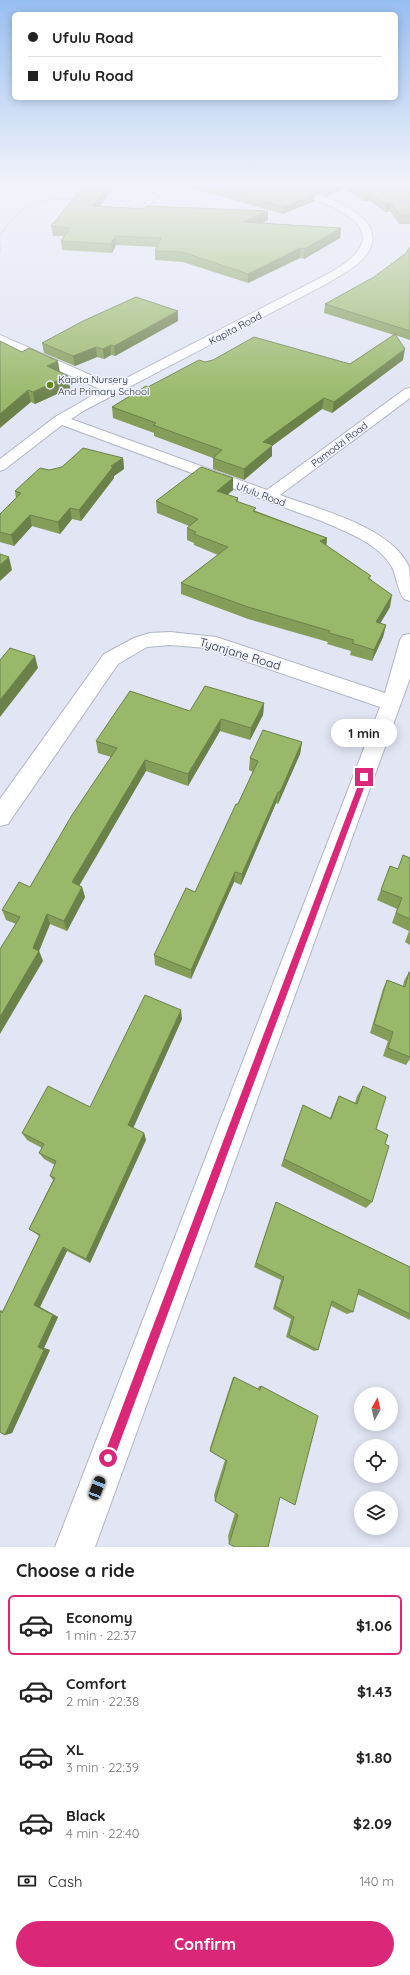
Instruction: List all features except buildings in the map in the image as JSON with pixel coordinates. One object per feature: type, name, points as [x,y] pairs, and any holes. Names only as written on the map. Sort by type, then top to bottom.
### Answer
[{"type":"street","name":"Kapita Road","points":[[0,466],[60,420],[113,390],[315,285],[357,258]]},
{"type":"street","points":[[0,339],[113,390]]},
{"type":"street","name":"Pamodzi Road","points":[[269,496],[410,392]]},
{"type":"street","name":"Ufulu Road","points":[[60,420],[269,496],[362,532],[386,547],[401,566],[410,595]]},
{"type":"street","name":"Tyanjane Road","points":[[0,817],[111,659],[133,645],[159,639],[185,639],[209,642],[392,703]]},
{"type":"street","points":[[75,1547],[392,703],[410,640]]},
{"type":"place","name":"Kapita Nursery And Primary School","points":[[50,385]]},
{"type":"route","points":[[108,1458],[364,777]]}]
